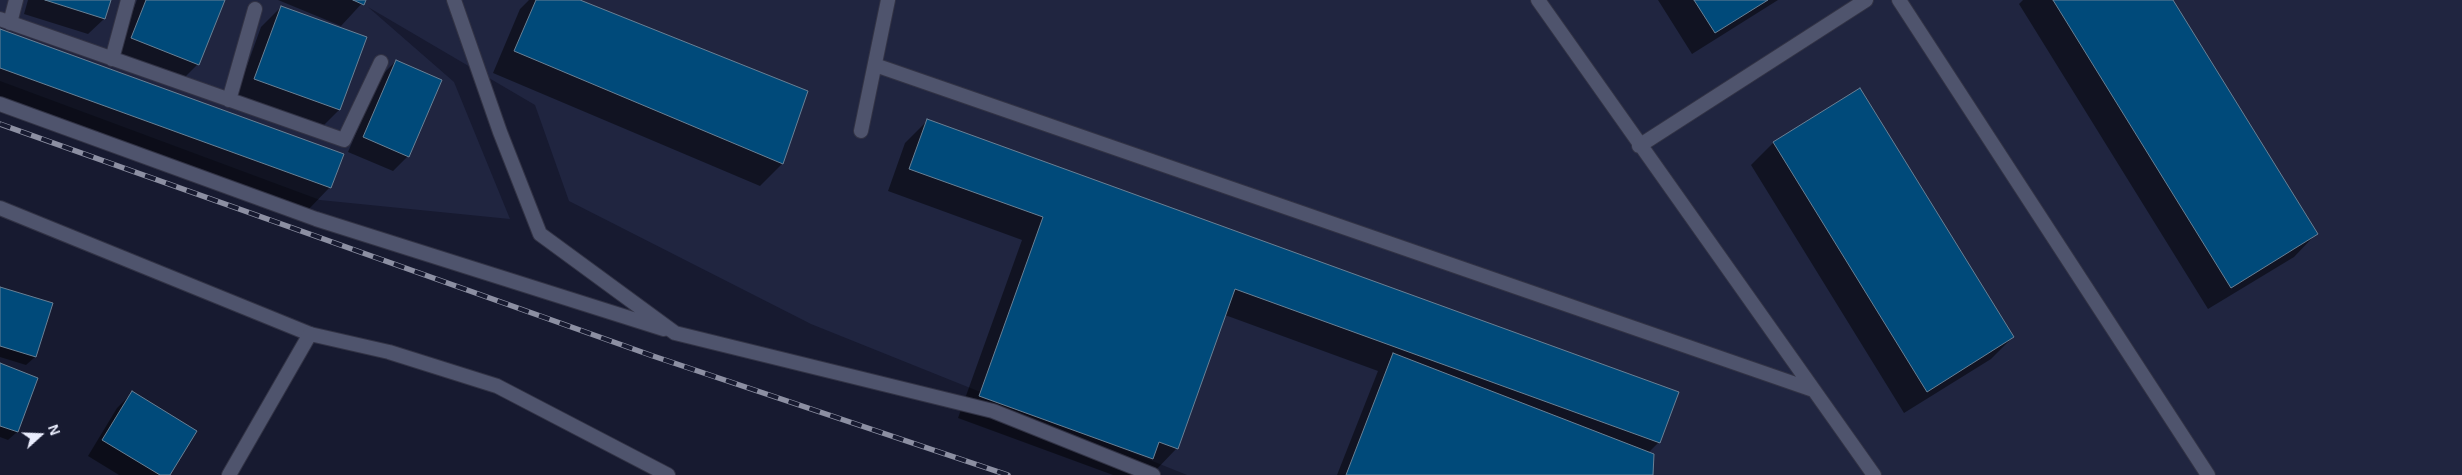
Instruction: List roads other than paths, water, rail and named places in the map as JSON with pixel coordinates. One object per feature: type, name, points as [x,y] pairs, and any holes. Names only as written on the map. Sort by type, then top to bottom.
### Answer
[{"type":"street","points":[[16,0],[5,21],[344,140],[381,62]]},
{"type":"street","points":[[112,59],[128,0]]},
{"type":"street","points":[[454,0],[500,132],[540,234],[675,333]]},
{"type":"street","points":[[861,131],[888,0]]},
{"type":"street","points":[[1538,0],[1639,146],[1874,475]]},
{"type":"street","points":[[1639,146],[1866,0]]},
{"type":"street","points":[[1899,0],[2208,475]]},
{"type":"street","points":[[229,100],[255,9]]},
{"type":"street","points":[[875,65],[1813,390]]},
{"type":"street","points":[[0,104],[316,219],[675,333],[993,411],[1153,475]]},
{"type":"street","points":[[0,208],[310,334],[389,352],[497,386],[668,475]]},
{"type":"street","points":[[229,475],[310,334]]},
{"type":"railway","points":[[0,124],[653,356],[1008,475]]}]
